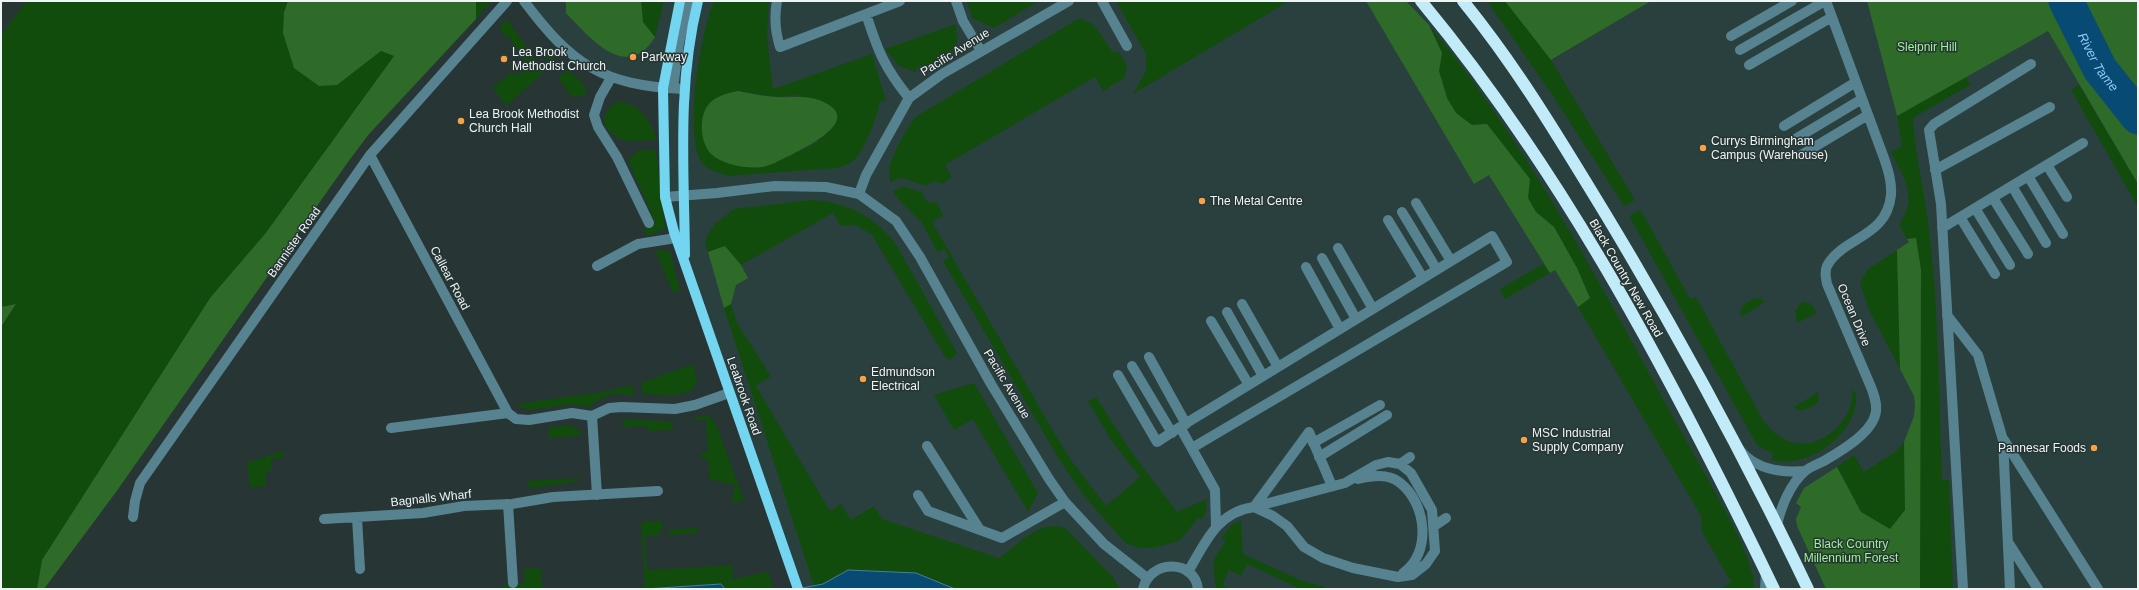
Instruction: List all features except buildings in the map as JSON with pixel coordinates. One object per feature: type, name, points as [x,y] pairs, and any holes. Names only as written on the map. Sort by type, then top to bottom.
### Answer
[{"type":"highway","name":"Black Country New Road","points":[[1421,1],[1449,35],[1500,103],[1580,227],[1637,325],[1719,478],[1774,589]]},
{"type":"highway","name":"Black Country New Road","points":[[1463,1],[1518,74],[1567,150],[1641,274],[1737,446],[1808,589]]},
{"type":"main road","name":"Leabrook Road","points":[[680,1],[665,197],[676,238],[685,261],[728,393],[798,589]]},
{"type":"main road","name":"Leabrook Road","points":[[685,261],[682,145],[673,88],[692,27],[698,1]]},
{"type":"street","name":"Bannister Road","points":[[133,517],[135,501],[140,483],[370,155],[507,1]]},
{"type":"street","points":[[524,1],[548,33],[581,63],[611,78],[636,85],[673,88],[679,43],[689,1]]},
{"type":"street","points":[[777,1],[774,14],[776,34],[780,47],[900,1]]},
{"type":"street","points":[[956,1],[963,21],[981,51]]},
{"type":"street","name":"Pacific Avenue","points":[[859,194],[866,175],[910,98],[942,74],[1069,1]]},
{"type":"street","points":[[1102,1],[1127,46]]},
{"type":"street","points":[[1732,36],[1792,1]]},
{"type":"street","points":[[1740,50],[1825,1],[1868,114],[1800,155]]},
{"type":"street","points":[[866,14],[878,51],[891,75],[910,98]]},
{"type":"street","points":[[1749,66],[1832,17]]},
{"type":"street","points":[[1963,589],[1942,228],[1935,170],[1928,130],[1934,124],[2031,64]]},
{"type":"street","points":[[611,78],[600,97],[594,115],[598,127],[617,157],[649,223]]},
{"type":"street","points":[[1784,126],[1856,82]]},
{"type":"street","points":[[1792,141],[1862,99]]},
{"type":"street","points":[[1935,170],[2050,108]]},
{"type":"street","name":"Ocean Drive","points":[[1737,446],[1744,455],[1759,465],[1769,469],[1790,472],[1805,471],[1835,455],[1861,436],[1870,425],[1876,412],[1875,398],[1871,387],[1827,284],[1825,275],[1827,267],[1835,256],[1873,228],[1886,212],[1891,194],[1891,182],[1868,114]]},
{"type":"street","points":[[1942,228],[2083,143]]},
{"type":"street","name":"Callear Road","points":[[370,155],[508,413]]},
{"type":"street","points":[[2047,165],[2067,197]]},
{"type":"street","points":[[2028,176],[2063,234]]},
{"type":"street","name":"Pacific Avenue","points":[[665,197],[775,186],[826,187],[859,194],[896,222],[920,257],[991,384],[1065,502],[1104,544],[1147,578]]},
{"type":"street","points":[[2012,186],[2046,244]]},
{"type":"street","points":[[1992,198],[2028,254]]},
{"type":"street","points":[[1416,204],[1451,261]]},
{"type":"street","points":[[1975,208],[2010,265]]},
{"type":"street","points":[[1402,212],[1437,270]]},
{"type":"street","points":[[1960,217],[1995,274]]},
{"type":"street","points":[[1388,220],[1423,278]]},
{"type":"street","points":[[1118,375],[1157,442],[1492,236],[1507,262],[1192,448]]},
{"type":"street","points":[[597,266],[638,244],[676,238]]},
{"type":"street","points":[[1338,248],[1373,309]]},
{"type":"street","points":[[1322,258],[1356,319]]},
{"type":"street","points":[[1306,267],[1340,329]]},
{"type":"street","points":[[1242,304],[1278,367]]},
{"type":"street","points":[[1227,312],[1263,376]]},
{"type":"street","points":[[1947,315],[1978,355],[2004,440],[2010,589]]},
{"type":"street","points":[[1211,321],[1249,385]]},
{"type":"street","points":[[1149,357],[1179,428]]},
{"type":"street","points":[[1132,366],[1179,428],[1215,490],[1216,526]]},
{"type":"street","points":[[391,428],[508,413],[516,419],[529,420],[572,413],[592,416],[609,408],[622,407],[675,409],[695,405],[728,393]]},
{"type":"street","points":[[1313,443],[1380,405]]},
{"type":"street","points":[[1319,457],[1386,415]]},
{"type":"street","points":[[592,416],[597,495]]},
{"type":"street","points":[[1254,507],[1308,432],[1332,486]]},
{"type":"street","points":[[2004,440],[2098,589]]},
{"type":"street","points":[[927,446],[980,530]]},
{"type":"street","points":[[1400,464],[1410,457]]},
{"type":"street","points":[[1254,507],[1287,526],[1304,547],[1323,558],[1353,568],[1398,577],[1412,574],[1426,564],[1435,551],[1432,502],[1416,474],[1400,464],[1388,462],[1376,464],[1345,483]]},
{"type":"street","name":"Ocean Drive","points":[[1777,525],[1784,502],[1805,471]]},
{"type":"street","points":[[1188,572],[1216,526],[1241,509],[1254,507],[1371,476],[1386,477],[1399,482],[1412,497],[1421,518],[1422,538],[1419,554],[1412,567],[1398,577]]},
{"type":"street","name":"Bagnalls Wharf","points":[[324,519],[423,513],[464,506],[508,504],[554,497],[658,491]]},
{"type":"street","points":[[918,495],[928,511],[1002,538],[1065,502]]},
{"type":"street","points":[[508,504],[513,583]]},
{"type":"street","points":[[357,518],[360,569]]},
{"type":"street","points":[[1434,526],[1446,518]]},
{"type":"street","points":[[2008,541],[2038,589]]},
{"type":"street","points":[[1143,589],[1147,578],[1153,572],[1162,567],[1180,567],[1194,578],[1198,589]]},
{"type":"street","points":[[1765,589],[1766,572]]},
{"type":"shaded area","points":[[524,1],[1505,1],[1552,60],[1651,1],[1867,1],[1897,116],[2048,31],[2138,184],[2138,589],[798,589],[665,197],[662,88],[581,63]]},
{"type":"green space","points":[[26,1],[288,1],[284,12],[337,85],[381,51],[394,56],[265,234],[210,298],[42,560],[37,589],[1,589],[1,327],[16,305],[1,307],[1,36]]},
{"type":"green space","points":[[288,1],[476,1],[476,19],[369,134],[116,492],[44,589],[37,589],[42,560],[210,298],[265,234],[394,56],[381,51],[337,85],[319,86],[294,68],[283,33],[284,12]]},
{"type":"green space","points":[[476,1],[491,1],[476,19]]},
{"type":"green space","points":[[564,1],[641,1],[643,22],[655,37],[644,50],[633,56],[621,56],[609,52],[597,44],[566,13],[566,3]]},
{"type":"green space","points":[[641,1],[664,1],[655,37],[643,22]]},
{"type":"green space","points":[[714,1],[769,1],[767,37],[773,89],[872,54],[886,101],[879,102],[877,114],[863,148],[854,160],[837,168],[728,176],[711,170],[703,164],[697,151],[694,132],[694,109],[699,59],[709,15]],"holes":[[[738,91],[777,97],[795,95],[818,100],[818,142],[779,161]]]},
{"type":"green space","points":[[967,1],[1039,1],[994,28],[972,18]]},
{"type":"green space","points":[[1116,1],[1289,1],[1133,94],[1146,71],[1146,54]]},
{"type":"green space","points":[[1366,1],[1406,1],[1429,25],[1442,53],[1439,71],[1447,98],[1456,113],[1472,125],[1487,124],[1530,179],[1528,198],[1536,212],[1554,227],[1577,268],[1590,298],[1578,307],[1555,270],[1550,273],[1489,175],[1474,184]]},
{"type":"green space","points":[[1487,1],[1530,1],[1526,26],[1551,60],[1635,200],[1624,206],[1551,93]]},
{"type":"green space","points":[[1505,1],[1651,1],[1551,60]]},
{"type":"green space","name":"Sleipnir Hill","points":[[1867,1],[2138,1],[2138,184],[2048,31],[1897,116]]},
{"type":"green space","points":[[507,19],[544,72],[506,106],[492,87],[513,72],[516,76],[529,67],[509,37],[507,39],[499,28]]},
{"type":"green space","points":[[1082,19],[1094,25],[1114,54],[1119,51],[1127,67],[1124,78],[1103,91],[1095,77],[945,165],[952,177],[942,184],[934,181],[926,186],[901,178],[890,182],[889,167],[897,147],[914,118],[1076,20]]},
{"type":"green space","points":[[956,24],[957,41],[954,52],[949,50],[936,62],[917,67],[916,72],[899,66],[885,49]]},
{"type":"green space","points":[[1429,25],[1503,124],[1568,228],[1728,516],[1747,558],[1753,576],[1754,589],[1720,589],[1731,582],[1702,532],[1701,516],[1578,307],[1590,298],[1577,268],[1554,227],[1536,212],[1528,198],[1530,179],[1487,124],[1472,125],[1456,113],[1447,98],[1439,71],[1442,53]]},
{"type":"green space","points":[[533,41],[557,62],[552,67]]},
{"type":"green space","points":[[566,70],[580,80],[587,94],[572,97],[558,78]]},
{"type":"green space","points":[[1966,77],[1970,85],[1913,118],[1933,268],[1942,480],[1949,480],[1953,589],[1920,589],[1921,270],[1916,238],[1907,239],[1899,225],[1905,215],[1909,197],[1905,180],[1891,152],[1902,146],[1897,116]]},
{"type":"green space","points":[[2079,85],[2138,184],[2138,207],[2071,90]]},
{"type":"green space","points":[[738,91],[767,96],[814,98],[832,107],[837,115],[836,123],[821,138],[810,145],[770,165],[763,167],[750,167],[722,161],[711,154],[704,142],[702,134],[702,119],[707,106],[712,101],[728,93]]},
{"type":"green space","points":[[617,102],[625,103],[638,109],[647,119],[657,140],[633,141],[620,139],[614,136],[604,123],[605,116],[611,106]]},
{"type":"green space","points":[[639,150],[656,150],[665,229],[647,236],[644,229],[656,224],[629,163],[630,158]]},
{"type":"green space","points":[[903,186],[924,193],[923,196],[928,202],[937,203],[943,215],[932,222],[1055,434],[1071,460],[1106,506],[1140,477],[1111,440],[1088,401],[1096,397],[1132,453],[1177,512],[1207,499],[1206,511],[1202,519],[1198,518],[1182,538],[1176,542],[1152,548],[1140,548],[1127,544],[1081,492],[1059,459],[943,261],[949,257],[944,249],[938,253],[922,223],[898,199],[893,191]]},
{"type":"green space","points":[[812,200],[825,201],[848,207],[869,218],[888,234],[896,244],[957,353],[950,360],[945,357],[872,235],[856,225],[840,226],[833,213],[741,265],[725,246],[708,252],[705,244],[708,234],[715,224],[734,209]]},
{"type":"green space","points":[[1641,210],[1690,299],[1696,297],[1763,420],[1769,428],[1790,442],[1806,444],[1817,441],[1836,429],[1849,410],[1852,400],[1852,389],[1856,393],[1855,408],[1850,421],[1841,434],[1829,445],[1815,454],[1800,460],[1785,462],[1771,460],[1773,454],[1757,445],[1629,216]]},
{"type":"green space","name":"Black Country Millennium Forest","points":[[1916,238],[1921,270],[1920,589],[1826,589],[1797,526],[1796,519],[1801,507],[1796,503],[1804,488],[1837,467],[1861,512],[1890,529],[1905,510],[1904,442],[1914,416],[1915,405],[1914,396],[1900,369],[1897,250],[1909,242],[1907,239]]},
{"type":"green space","points":[[725,246],[741,265],[748,278],[736,285],[731,304],[724,308],[708,252]]},
{"type":"green space","points":[[655,250],[670,251],[680,290],[673,293]]},
{"type":"green space","points":[[1897,250],[1900,369],[1869,310],[1860,283],[1867,270]]},
{"type":"green space","points":[[1543,264],[1550,273],[1505,299],[1500,289]]},
{"type":"green space","points":[[1759,298],[1765,302],[1741,317],[1741,310],[1743,306],[1752,300]]},
{"type":"green space","points":[[1801,303],[1810,303],[1817,313],[1797,323],[1795,311]]},
{"type":"green space","points":[[16,304],[1,327],[1,307]]},
{"type":"green space","points":[[731,304],[737,323],[771,376],[756,386],[830,511],[841,504],[851,520],[874,506],[882,519],[999,558],[1030,534],[1048,527],[1056,526],[1065,528],[1113,577],[1120,589],[955,589],[916,573],[814,586],[724,308]]},
{"type":"green space","points":[[692,364],[696,376],[695,385],[691,390],[683,394],[673,395],[643,394],[641,383]]},
{"type":"green space","points":[[974,383],[1038,493],[1028,512],[973,419],[954,430],[934,395]]},
{"type":"green space","points":[[633,385],[634,395],[613,394],[602,398],[588,407],[572,404],[528,410],[516,404],[603,392]]},
{"type":"green space","points":[[1818,392],[1819,401],[1810,408],[1799,411],[1794,407]]},
{"type":"green space","points":[[703,416],[709,416],[716,424],[744,500],[733,503],[732,498],[735,485],[709,479],[708,459],[701,459],[701,453],[708,452],[706,420],[687,421]]},
{"type":"green space","points":[[623,419],[672,422],[673,430],[648,431],[647,426],[623,427]]},
{"type":"green space","points":[[568,425],[580,430],[581,435],[549,438],[548,428]]},
{"type":"green space","points":[[1904,442],[1905,510],[1890,530],[1861,512],[1837,467],[1854,455],[1864,472],[1896,451]]},
{"type":"green space","points":[[283,451],[284,458],[271,459],[272,471],[266,471],[266,486],[250,487],[247,463]]},
{"type":"green space","points":[[581,478],[575,482],[529,488],[528,481]]},
{"type":"green space","points":[[662,521],[663,530],[659,531],[659,536],[645,536],[647,570],[732,565],[733,579],[768,572],[774,589],[725,589],[721,584],[645,589],[641,522]]},
{"type":"green space","points":[[1241,521],[1243,554],[1298,579],[1330,589],[1301,589],[1247,564],[1241,576],[1229,570],[1222,585],[1230,589],[1216,589],[1213,563],[1226,541],[1221,538],[1233,524]]},
{"type":"green space","points":[[698,528],[698,533],[669,535],[669,530]]},
{"type":"green space","points":[[541,568],[542,589],[503,589],[503,585],[524,584],[524,569]]},
{"type":"water","points":[[848,570],[916,573],[955,589],[797,589],[823,584]]},
{"type":"water","points":[[721,584],[725,589],[645,589]]},
{"type":"waterway","name":"River Tame","points":[[2066,1],[2100,69],[2138,117]]},
{"type":"place","name":"Parkway","points":[[633,57]]},
{"type":"place","name":"Lea Brook Methodist Church","points":[[504,59]]},
{"type":"place","name":"Lea Brook Methodist Church Hall","points":[[461,121]]},
{"type":"place","name":"Currys Birmingham Campus (Warehouse)","points":[[1703,148]]},
{"type":"place","name":"The Metal Centre","points":[[1202,201]]},
{"type":"place","name":"Edmundson Electrical","points":[[863,379]]},
{"type":"place","name":"MSC Industrial Supply Company","points":[[1524,440]]},
{"type":"place","name":"Pannesar Foods","points":[[2094,448]]}]
